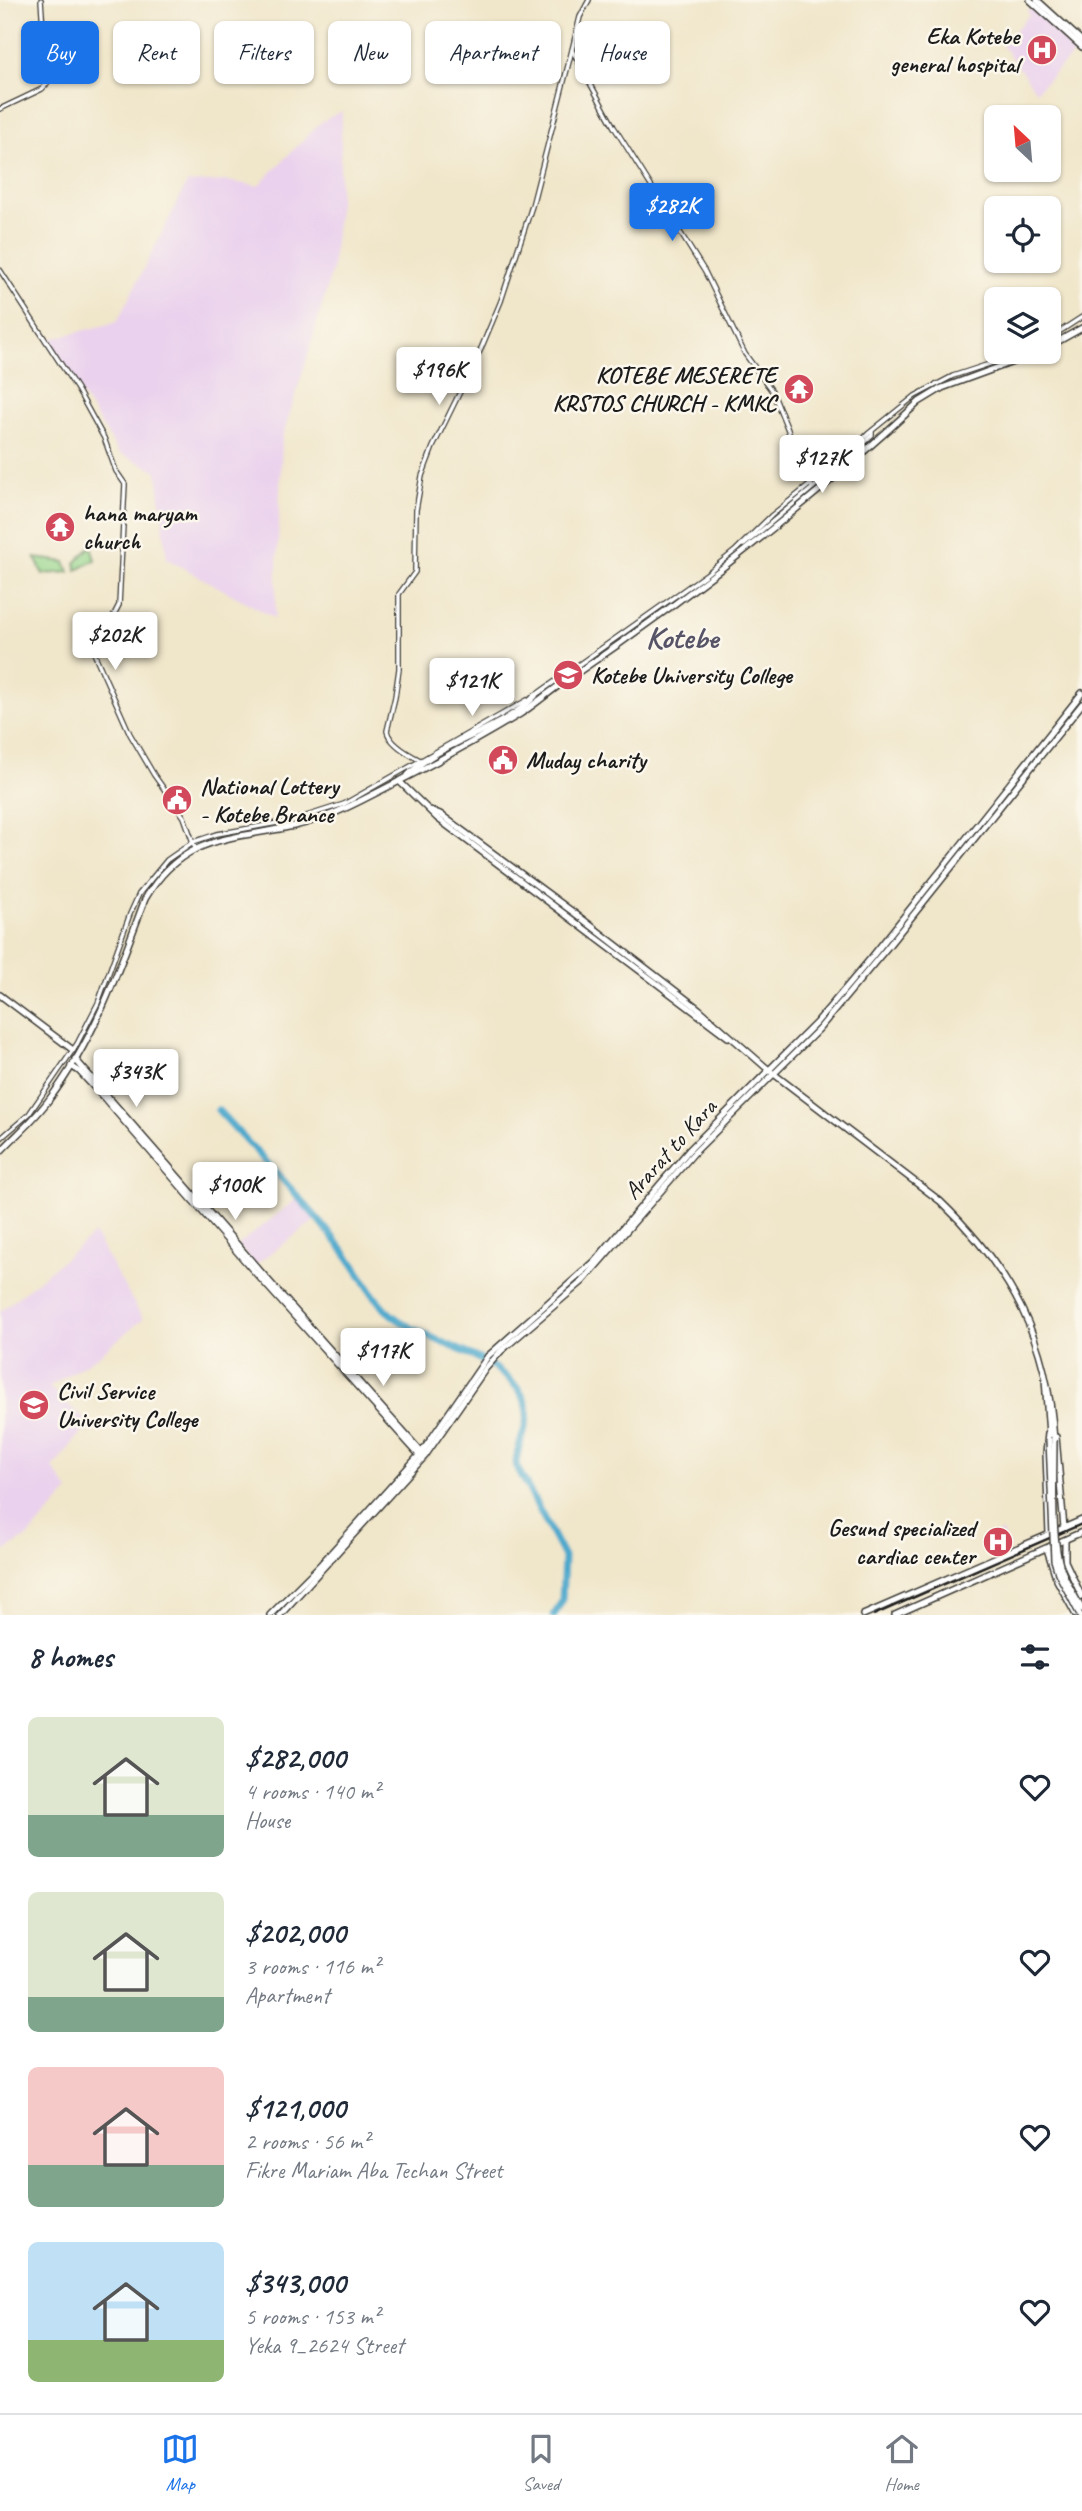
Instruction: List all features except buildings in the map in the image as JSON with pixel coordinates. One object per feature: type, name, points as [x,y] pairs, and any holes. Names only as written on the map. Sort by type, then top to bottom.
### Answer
[{"type":"main road","points":[[1030,0],[1082,47]]},
{"type":"main road","points":[[1037,0],[1082,41]]},
{"type":"main road","points":[[1061,340],[1082,328]]},
{"type":"main road","points":[[0,1152],[44,1106],[71,1066],[100,1016],[145,899],[171,865],[194,845],[319,819],[347,808],[523,712],[638,633],[740,554],[834,479],[919,402],[942,388],[1007,364]]},
{"type":"main road","points":[[740,554],[742,545]]},
{"type":"main road","name":"Ararat to Kara","points":[[280,1615],[422,1455],[490,1358],[594,1262],[664,1183],[772,1073],[848,987],[1082,693]]},
{"type":"main road","points":[[402,780],[430,758],[504,718],[535,696]]},
{"type":"main road","name":"Ararat to Kara","points":[[772,1073],[814,1035],[862,979],[1082,704]]},
{"type":"main road","points":[[402,780],[430,810],[568,912],[940,1201],[965,1225],[995,1261],[1033,1334],[1045,1380],[1048,1382],[1059,1559],[1063,1574],[1082,1609]]},
{"type":"main road","points":[[0,995],[73,1050]]},
{"type":"main road","points":[[75,1059],[80,1070],[422,1455]]},
{"type":"main road","points":[[71,1066],[80,1070]]},
{"type":"main road","points":[[1051,1436],[1058,1444],[1064,1528]]},
{"type":"main road","points":[[1049,1534],[1046,1454],[1051,1436]]},
{"type":"main road","points":[[1051,1436],[1054,1560],[1078,1615]]},
{"type":"main road","name":"Ararat to Kara","points":[[270,1615],[422,1455]]},
{"type":"main road","points":[[863,1615],[1082,1520]]},
{"type":"main road","points":[[895,1615],[1082,1532]]},
{"type":"main road","points":[[1065,1541],[1065,1561],[1082,1597]]},
{"type":"main road","points":[[1047,1549],[1057,1580],[1078,1615]]},
{"type":"street","points":[[0,109],[47,84],[41,0]]},
{"type":"street","points":[[421,760],[410,756],[389,738],[387,731],[398,669],[400,594],[415,572],[416,510],[422,476],[501,301],[532,205],[580,17],[589,0]]},
{"type":"street","points":[[572,50],[614,127],[705,272],[749,360],[772,391],[788,430],[795,460],[811,486]]},
{"type":"street","points":[[0,270],[77,389],[104,438],[116,471],[125,484],[119,605],[94,653],[130,734],[154,775],[184,817],[194,845]]},
{"type":"street","points":[[1061,331],[1082,317]]},
{"type":"street","points":[[0,1139],[29,1114],[73,1050],[99,1003],[139,894],[167,860],[217,834],[314,815],[360,796],[535,696],[683,592],[742,545],[915,396],[934,384],[992,364]]},
{"type":"street","points":[[410,756],[413,765]]},
{"type":"shaded area","name":"Eka Kotebe general hospital","points":[[1034,8],[1080,48],[1036,91],[1002,45],[1029,15],[1027,11]]},
{"type":"shaded area","points":[[342,111],[339,201],[332,270],[282,438],[275,618],[167,559],[157,471],[119,453],[47,340],[117,322],[187,183],[227,181],[258,186],[321,122]]},
{"type":"shaded area","points":[[298,1198],[317,1219],[255,1265],[238,1245]]},
{"type":"shaded area","name":"Civil Service University College","points":[[94,1234],[143,1319],[99,1355],[49,1387],[89,1423],[53,1468],[69,1491],[29,1536],[0,1554],[0,1312]]},
{"type":"shaded area","name":"Gesund specialized cardiac center","points":[[1002,1532],[1010,1548],[995,1554],[988,1538]]},
{"type":"green space","points":[[91,546],[95,560],[77,570],[75,563]]},
{"type":"green space","points":[[35,558],[65,562],[69,572],[43,574]]},
{"type":"waterway","points":[[218,1110],[330,1234],[386,1310],[418,1331],[489,1364],[518,1389],[527,1408],[527,1418],[516,1465],[564,1557],[562,1601],[554,1615]]},
{"type":"tram line","points":[[874,1615],[1082,1524]]},
{"type":"place","name":"Eka Kotebe general hospital","points":[[1042,50]]},
{"type":"place","name":"KOTEBE MESERETE KRSTOS CHURCH - KMKC","points":[[799,389]]},
{"type":"place","name":"hana maryam church","points":[[60,527]]},
{"type":"place","name":"Kotebe University College","points":[[568,675]]},
{"type":"place","name":"Muday charity","points":[[503,760]]},
{"type":"place","name":"National Lottery - Kotebe Brance","points":[[177,800]]},
{"type":"place","name":"Civil Service University College","points":[[34,1405]]},
{"type":"place","name":"Gesund specialized cardiac center","points":[[998,1542]]},
{"type":"district","name":"Kotebe","points":[[682,637]]}]
